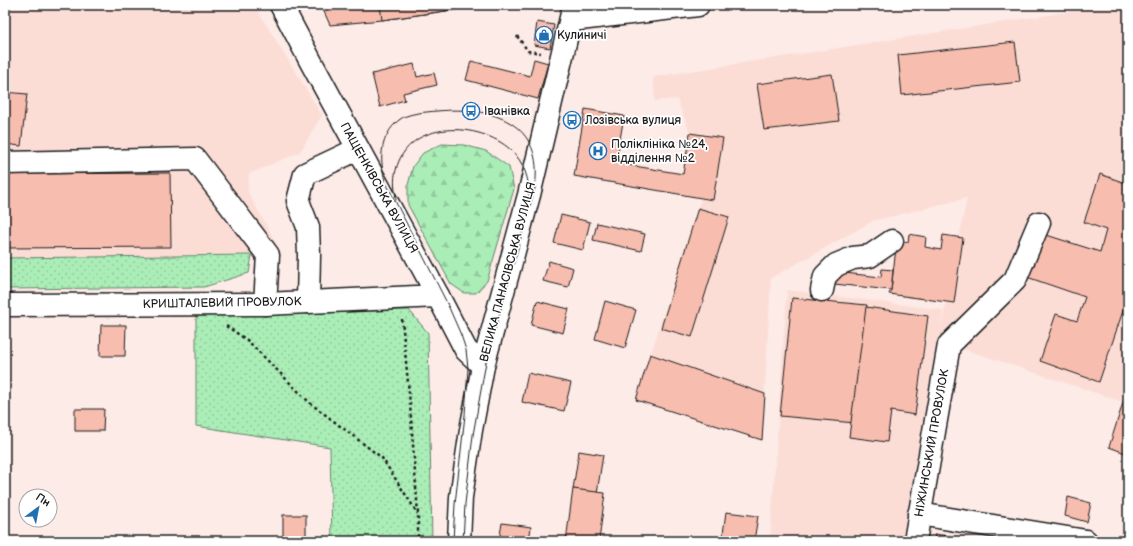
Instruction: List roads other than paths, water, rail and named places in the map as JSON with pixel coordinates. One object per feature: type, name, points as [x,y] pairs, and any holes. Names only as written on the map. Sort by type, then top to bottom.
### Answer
[{"type":"street","name":"ПАЩЕНКІВСЬКА ВУЛИЦЯ","points":[[281,5],[466,350],[483,366]]},
{"type":"street","points":[[573,12],[698,5]]},
{"type":"street","name":"ВЕЛИКА ПАНАСІВСЬКА ВУЛИЦЯ","points":[[459,541],[461,498],[483,366],[526,209],[573,12]]},
{"type":"street","points":[[308,302],[308,227],[298,201],[305,174],[358,149]]},
{"type":"street","points":[[5,163],[196,159],[268,255],[265,304]]},
{"type":"street","name":"НІЖИНСЬКИЙ ПРОВУЛОК","points":[[916,541],[919,514],[949,345],[1015,280],[1039,223]]},
{"type":"street","points":[[822,290],[825,276],[836,265],[853,258],[870,256],[892,241]]},
{"type":"street","name":"КРИШТАЛЕВИЙ ПРОВУЛОК","points":[[5,305],[265,304],[438,296]]},
{"type":"street","points":[[919,514],[1086,541]]},
{"type":"tram line","points":[[453,541],[455,504],[465,415],[468,368],[466,350],[447,303],[385,181],[382,156],[388,133],[399,120],[412,114],[423,112],[457,110],[495,116],[510,123],[523,133],[532,147],[536,166],[535,188],[486,362],[473,435],[465,504],[463,541]]},
{"type":"tram line","points":[[396,200],[394,185],[395,174],[403,153],[415,141],[429,134],[446,130],[464,130],[481,134],[497,140],[511,150],[523,166],[527,178],[529,198]]},
{"type":"place","name":"Кулиничі","points":[[544,35]]},
{"type":"place","name":"Іванівка","points":[[471,111]]},
{"type":"place","name":"Лозівська вулиця","points":[[572,120]]},
{"type":"place","name":"Поліклініка №24, відділення №2","points":[[598,151]]}]
